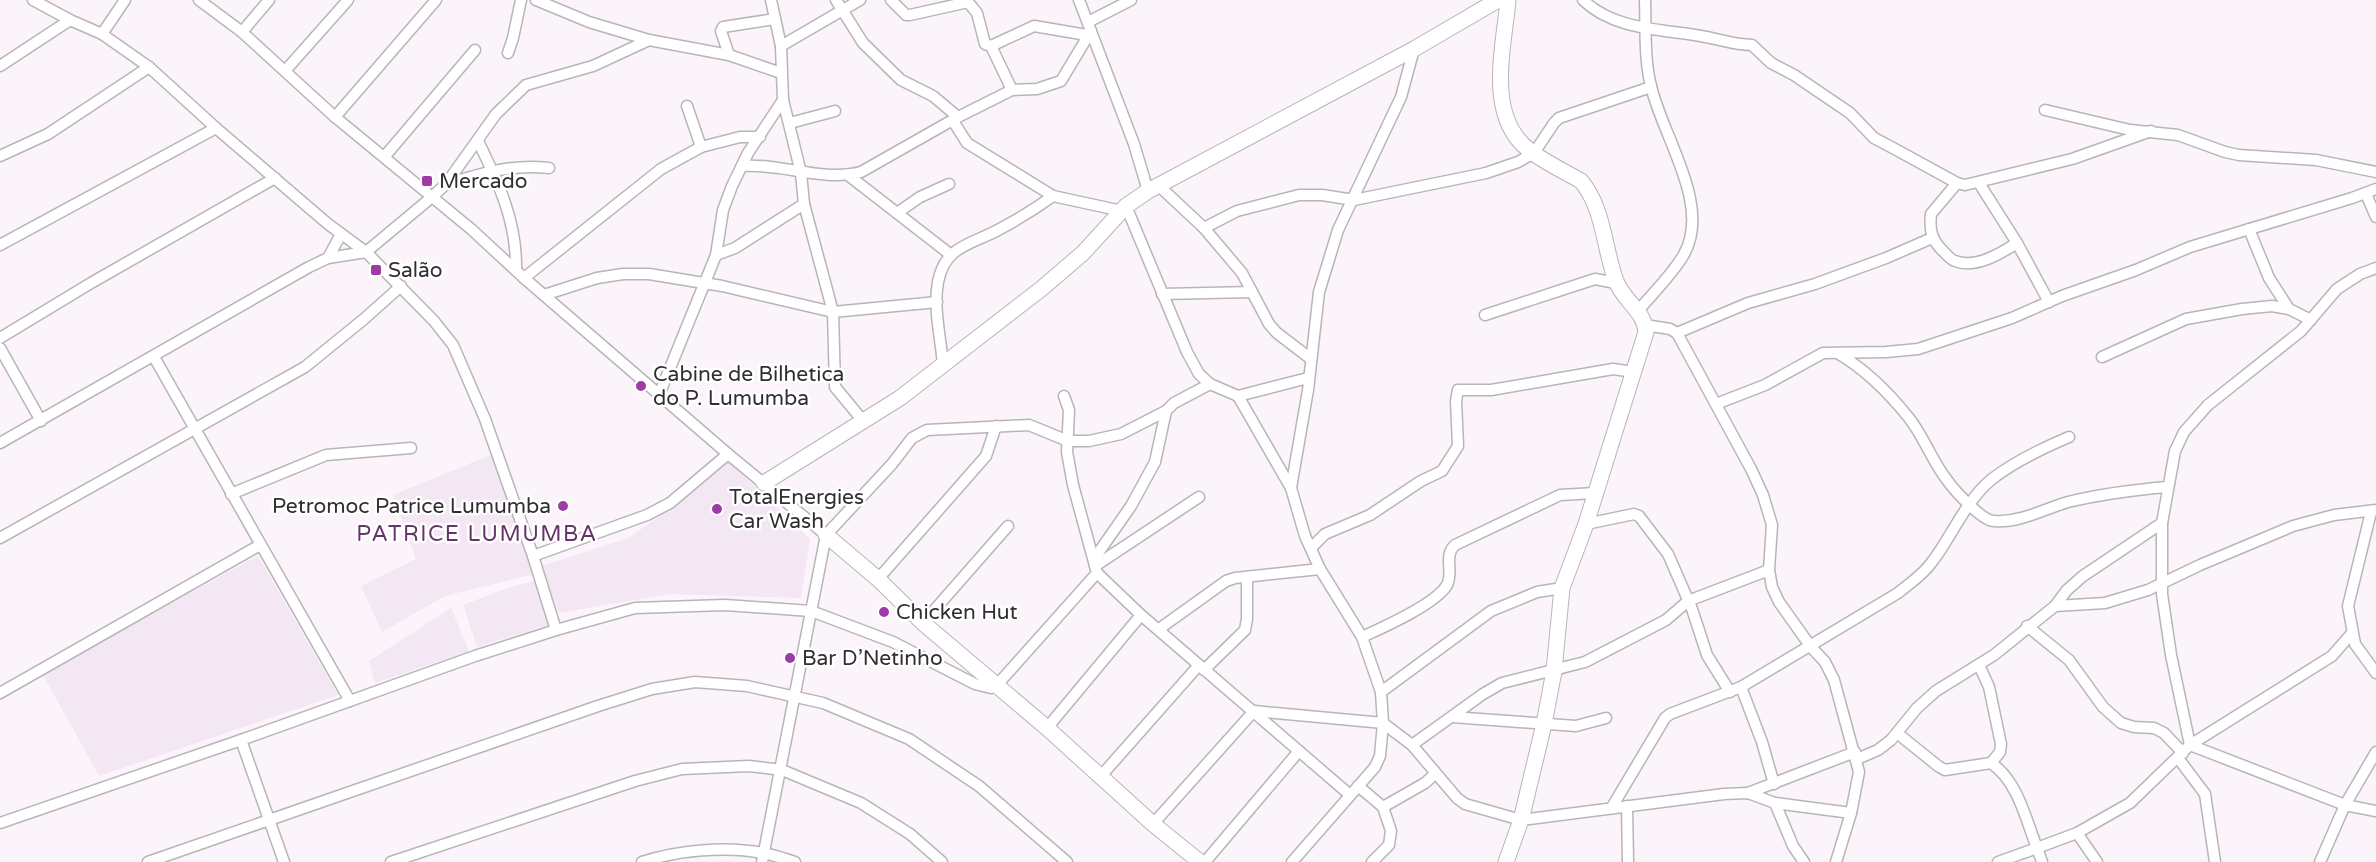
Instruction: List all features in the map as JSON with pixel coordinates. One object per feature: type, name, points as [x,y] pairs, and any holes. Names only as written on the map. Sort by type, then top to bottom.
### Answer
[{"type":"street","points":[[33,0],[102,34],[149,67],[216,128],[341,234],[366,252],[434,321],[453,345],[485,419],[533,556],[556,630]]},
{"type":"street","points":[[102,34],[125,0]]},
{"type":"street","points":[[199,0],[242,32],[335,117],[385,156],[659,395],[878,579],[923,623],[1047,728],[1153,824],[1200,862]]},
{"type":"street","points":[[242,32],[268,0]]},
{"type":"street","points":[[285,71],[348,0]]},
{"type":"street","points":[[335,117],[436,0]]},
{"type":"street","points":[[508,52],[521,0]]},
{"type":"street","points":[[538,0],[589,22],[649,40],[729,54],[781,73]]},
{"type":"street","points":[[771,0],[781,46],[783,100],[801,173],[804,204],[833,312],[835,387],[864,422]]},
{"type":"street","points":[[836,0],[864,43],[901,80],[933,96],[956,119],[967,143],[1053,196],[1124,208]]},
{"type":"street","points":[[781,46],[861,0]]},
{"type":"street","points":[[891,0],[906,15],[966,1],[977,13],[985,44],[991,46],[1034,26],[1089,29]]},
{"type":"street","points":[[1079,0],[1153,188],[1204,228],[1242,273],[1269,324],[1311,359]]},
{"type":"street","points":[[742,166],[761,164],[784,167],[801,173],[848,175],[861,172],[1012,90],[1037,89],[1061,81],[1089,29],[1131,0]]},
{"type":"street","points":[[764,483],[864,422],[943,365],[1083,253],[1124,208],[1153,188],[1414,49],[1498,0]]},
{"type":"street","points":[[1506,862],[1521,820],[1544,724],[1554,671],[1562,588],[1586,524],[1646,332],[1641,319],[1616,283],[1594,202],[1587,188],[1581,181],[1534,153],[1518,140],[1504,114],[1500,92],[1508,0]]},
{"type":"street","points":[[1583,0],[1594,10],[1646,29],[1703,36],[1738,45],[1752,45],[1771,63],[1794,75],[1850,113],[1882,144],[1965,185],[2073,159],[2151,131]]},
{"type":"street","points":[[1641,319],[1684,255],[1693,226],[1692,205],[1651,87],[1645,0]]},
{"type":"street","points":[[729,54],[721,31],[723,27],[775,19]]},
{"type":"street","points":[[0,66],[70,20]]},
{"type":"street","points":[[0,443],[328,258],[366,252],[446,184],[496,114],[526,85],[593,66],[649,40]]},
{"type":"street","points":[[991,46],[1012,90]]},
{"type":"street","points":[[1291,488],[1319,292],[1338,230],[1401,97],[1414,49]]},
{"type":"street","points":[[385,156],[475,50]]},
{"type":"street","points":[[0,156],[48,134],[149,67]]},
{"type":"street","points":[[1204,228],[1237,211],[1299,195],[1322,195],[1354,200],[1486,173],[1518,162],[1534,153],[1559,118],[1651,87]]},
{"type":"street","points":[[659,395],[716,255],[723,210],[742,166],[783,100]]},
{"type":"street","points":[[687,106],[701,147]]},
{"type":"street","points":[[2045,110],[2113,127],[2178,135],[2239,155],[2316,160],[2376,172]]},
{"type":"street","points":[[790,123],[835,111]]},
{"type":"street","points":[[0,244],[216,128]]},
{"type":"street","points":[[520,274],[661,169],[701,147],[740,137],[760,137]]},
{"type":"street","points":[[478,141],[510,215],[517,245],[520,274]]},
{"type":"street","points":[[446,184],[492,170],[533,166],[549,168]]},
{"type":"street","points":[[848,175],[951,255]]},
{"type":"street","points":[[0,338],[275,178]]},
{"type":"street","points":[[1957,183],[1931,214],[1932,238],[1937,246],[1954,261],[1970,262],[1991,258],[2017,243]]},
{"type":"street","points":[[1979,183],[2017,243],[2049,302]]},
{"type":"street","points":[[897,213],[920,197],[949,184]]},
{"type":"street","points":[[1716,404],[1765,386],[1822,353],[1918,349],[2012,318],[2190,247],[2371,191],[2376,217]]},
{"type":"street","points":[[943,365],[937,302],[938,283],[943,265],[963,245],[1025,215],[1053,196]]},
{"type":"street","points":[[716,255],[735,248],[804,204]]},
{"type":"street","points":[[1124,208],[1187,352],[1199,374],[1210,384],[1238,396],[1291,488],[1320,569],[1362,637],[1381,692],[1383,723],[1380,756],[1375,767],[1292,862]]},
{"type":"street","points":[[2249,229],[2269,278],[2289,309]]},
{"type":"street","points":[[328,258],[341,234]]},
{"type":"street","points":[[1677,333],[1748,303],[1815,284],[1932,238]]},
{"type":"street","points":[[2215,862],[2205,794],[2184,752],[2162,594],[2162,523],[2175,451],[2184,432],[2208,405],[2301,331],[2337,289],[2360,274],[2376,268]]},
{"type":"street","points":[[544,295],[597,278],[623,274],[649,274],[704,282],[833,312],[937,302]]},
{"type":"street","points":[[1485,315],[1595,279],[1616,283]]},
{"type":"street","points":[[0,538],[305,367],[364,320],[401,286]]},
{"type":"street","points":[[1162,294],[1252,292]]},
{"type":"street","points":[[2102,357],[2186,319],[2242,309],[2272,306],[2289,309],[2311,320]]},
{"type":"street","points":[[1641,319],[1677,333],[1716,404],[1763,495],[1772,525],[1769,570],[1772,587],[1779,602],[1811,647],[1825,662],[1834,680],[1859,772],[1851,813],[1836,862]]},
{"type":"street","points":[[0,348],[41,421]]},
{"type":"street","points":[[1839,354],[1865,372],[1909,419],[1946,480],[1983,518],[1992,522],[2015,520],[2066,503],[2107,493],[2167,487]]},
{"type":"street","points":[[154,357],[350,701]]},
{"type":"street","points":[[1311,548],[1324,534],[1370,515],[1421,481],[1442,471],[1458,446],[1456,401],[1458,390],[1491,390],[1592,371],[1613,369],[1634,372]]},
{"type":"street","points":[[1238,396],[1308,378]]},
{"type":"street","points":[[763,857],[782,770],[826,535],[919,434],[927,430],[1035,426],[1068,441],[1089,441],[1121,434],[1166,411],[1174,403],[1210,384]]},
{"type":"street","points":[[1064,396],[1069,410],[1067,452],[1095,566],[1141,615],[1350,795]]},
{"type":"street","points":[[0,823],[475,656],[635,608],[725,605],[811,611],[893,642],[975,684],[991,688],[997,685],[1095,566],[1155,462],[1166,411]]},
{"type":"street","points":[[878,579],[986,456],[996,426]]},
{"type":"street","points":[[1612,807],[1665,718],[1670,714],[1741,687],[1898,593],[1922,574],[1971,505],[1992,480],[2036,451],[2069,437]]},
{"type":"street","points":[[231,494],[326,455],[411,448]]},
{"type":"street","points":[[533,556],[647,515],[670,503],[728,454]]},
{"type":"street","points":[[1362,637],[1405,617],[1446,587],[1449,577],[1449,553],[1455,545],[1560,495],[1595,493]]},
{"type":"street","points":[[1095,566],[1199,498]]},
{"type":"street","points":[[2055,606],[2069,607],[2105,603],[2148,590],[2200,565],[2293,526],[2334,515],[2374,511],[2348,606],[2355,644],[2376,673]]},
{"type":"street","points":[[1586,524],[1634,514],[1639,516],[1668,554],[1707,655],[1730,692]]},
{"type":"street","points":[[1748,794],[1878,750],[1936,691],[1979,665],[2055,606],[2067,590],[2083,576],[2162,523]]},
{"type":"street","points":[[923,623],[1008,526]]},
{"type":"street","points":[[0,693],[260,545]]},
{"type":"street","points":[[1160,629],[1226,581],[1320,569]]},
{"type":"street","points":[[1412,745],[1502,683],[1530,674],[1554,671],[1585,662],[1666,620],[1688,601],[1769,570]]},
{"type":"street","points":[[1101,776],[1202,667],[1245,630],[1247,578]]},
{"type":"street","points":[[1381,692],[1491,611],[1537,592],[1562,588]]},
{"type":"street","points":[[1047,728],[1141,615]]},
{"type":"street","points":[[2027,626],[2069,660],[2103,707],[2121,723],[2134,727],[2154,728],[2184,752],[2345,805],[2376,811]]},
{"type":"street","points":[[1998,862],[2077,833],[2130,803],[2184,752],[2332,656],[2352,633]]},
{"type":"street","points":[[1897,733],[1945,770],[1991,763],[2000,752],[2001,744],[1989,687],[1979,665]]},
{"type":"street","points":[[148,862],[652,689],[695,682],[747,686],[824,703],[909,739],[979,786],[1067,862]]},
{"type":"street","points":[[1741,687],[1762,742],[1774,784]]},
{"type":"street","points":[[1254,711],[1383,723],[1412,745],[1457,798],[1466,804],[1521,820],[1724,794],[1748,794],[1775,803],[1851,813]]},
{"type":"street","points":[[1153,824],[1254,711]]},
{"type":"street","points":[[1452,717],[1576,726],[1606,718]]},
{"type":"street","points":[[241,740],[284,862]]},
{"type":"street","points":[[1205,862],[1299,751]]},
{"type":"street","points":[[2320,862],[2345,805],[2376,752]]},
{"type":"street","points":[[1991,763],[2001,772],[2017,795],[2042,862]]},
{"type":"street","points":[[391,862],[635,781],[682,769],[749,766],[782,770],[861,803],[910,834],[942,862]]},
{"type":"street","points":[[1383,807],[1425,783],[1436,774]]},
{"type":"street","points":[[1358,786],[1383,807],[1391,831],[1392,838],[1389,845],[1372,862]]},
{"type":"street","points":[[1775,803],[1793,846],[1804,862]]},
{"type":"street","points":[[1627,806],[1628,862]]},
{"type":"street","points":[[2077,833],[2097,862]]},
{"type":"street","points":[[642,862],[696,852],[731,850],[795,862]]},
{"type":"shaded area","points":[[493,454],[535,574],[445,596],[382,632],[361,586],[416,559],[393,495]]},
{"type":"shaded area","points":[[728,461],[810,539],[801,598],[669,594],[559,613],[541,566],[629,538],[699,487]]},
{"type":"shaded area","points":[[258,556],[338,695],[99,776],[42,673]]},
{"type":"shaded area","points":[[536,580],[551,624],[477,647],[463,605]]},
{"type":"shaded area","points":[[451,608],[469,651],[375,683],[369,661]]},
{"type":"place","name":"Mercado","points":[[427,181]]},
{"type":"place","name":"Salão","points":[[376,270]]},
{"type":"place","name":"Cabine de Bilhetica do P. Lumumba","points":[[641,386]]},
{"type":"place","name":"Petromoc Patrice Lumumba","points":[[563,506]]},
{"type":"place","name":"TotalEnergies Car Wash","points":[[717,509]]},
{"type":"place","name":"Chicken Hut","points":[[884,612]]},
{"type":"place","name":"Bar D’Netinho","points":[[790,658]]},
{"type":"district","name":"PATRICE LUMUMBA","points":[[477,533]]}]
